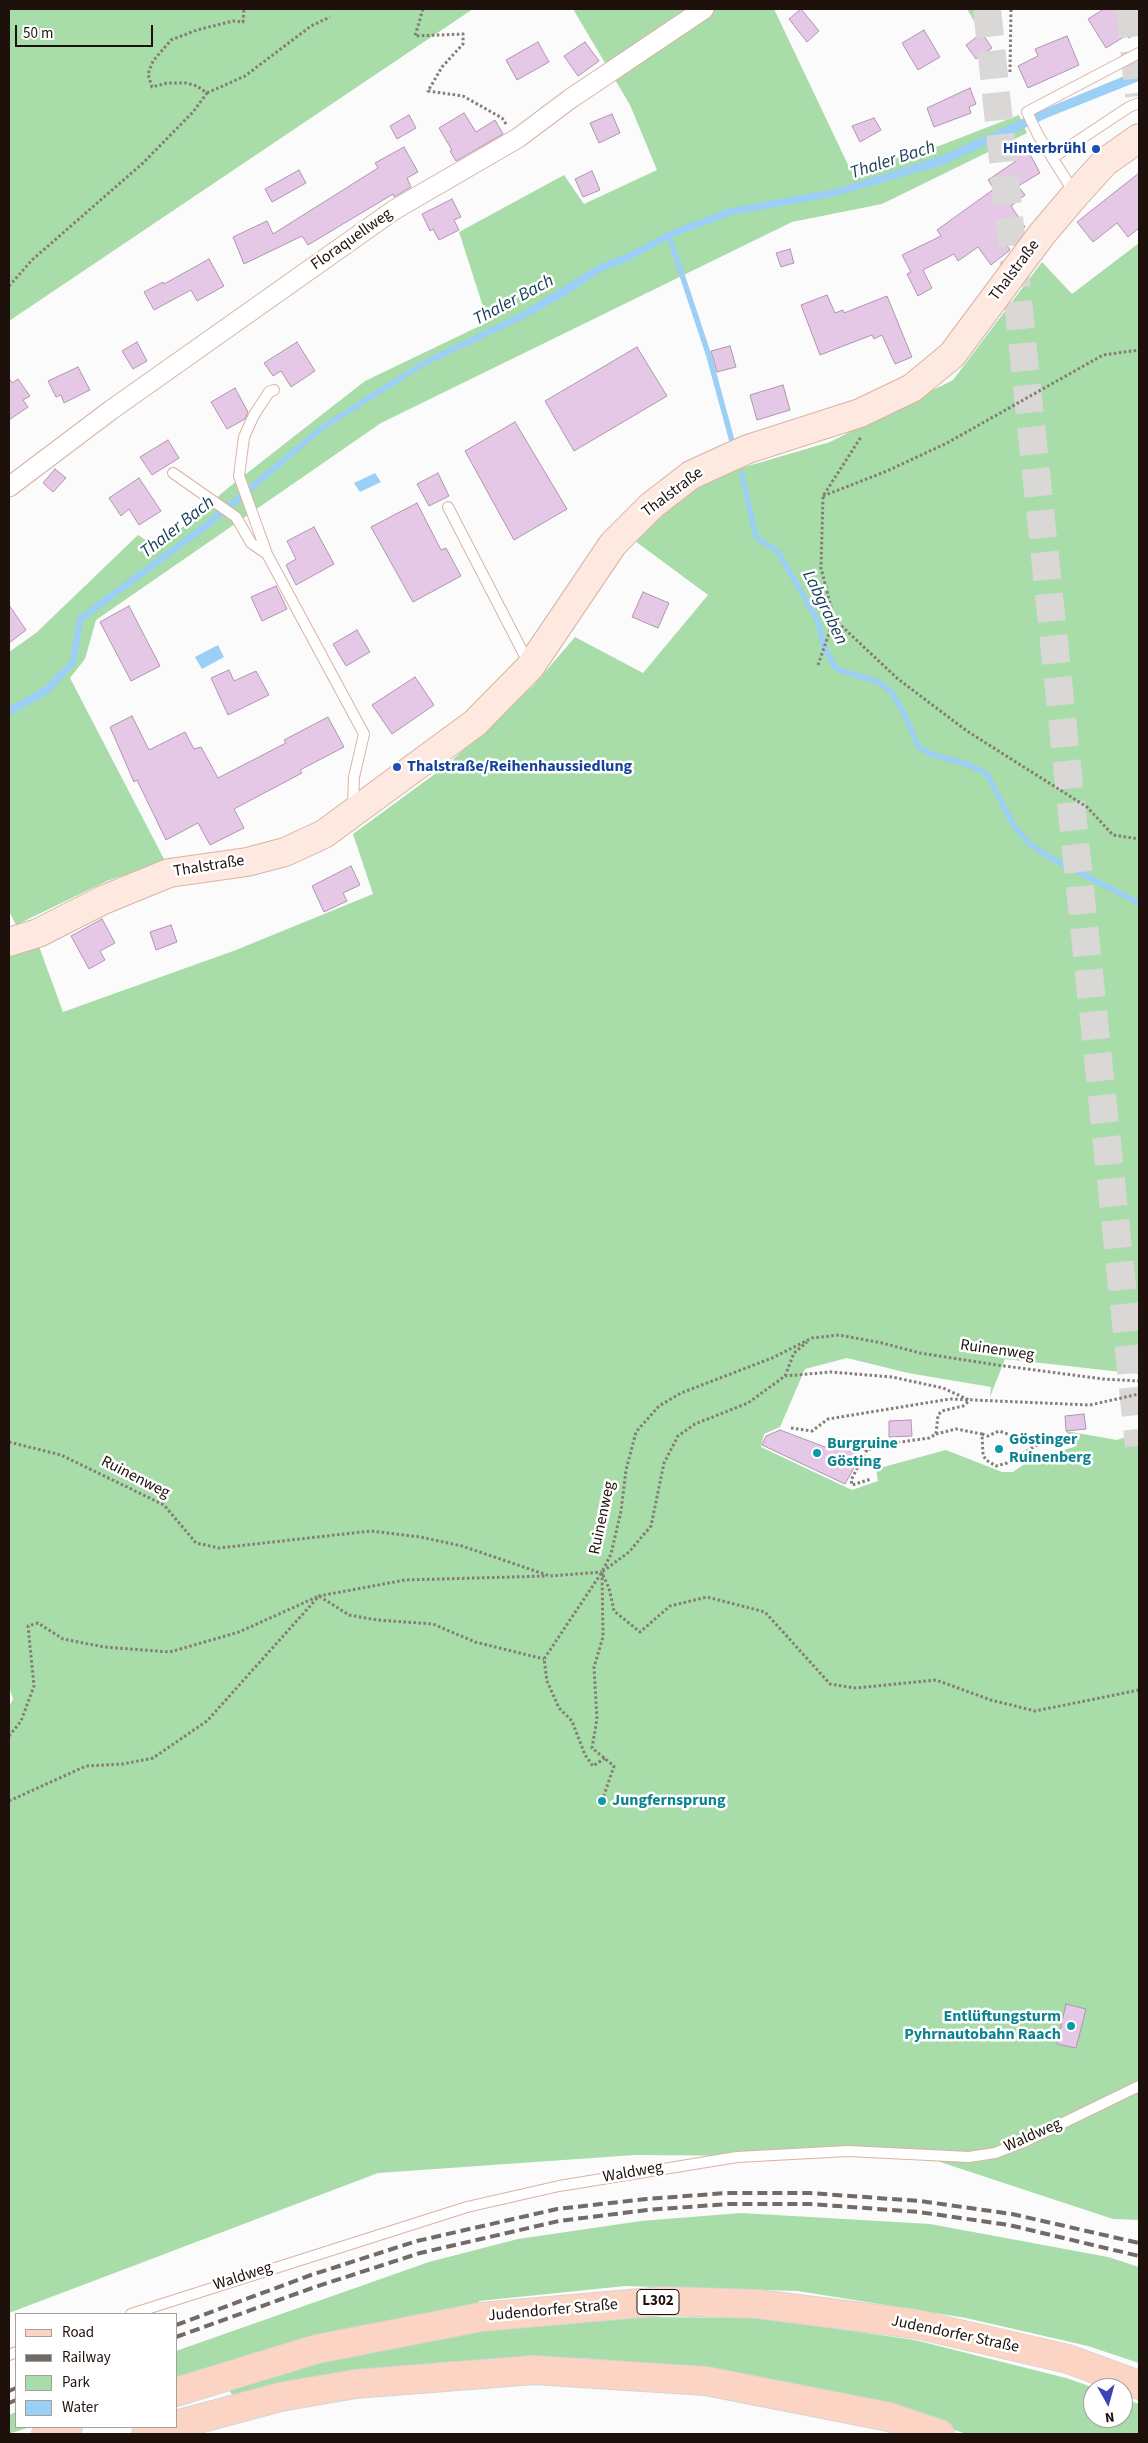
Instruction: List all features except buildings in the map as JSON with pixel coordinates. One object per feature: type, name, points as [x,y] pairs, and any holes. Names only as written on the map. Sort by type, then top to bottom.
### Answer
[{"type":"main road","name":"Thalstraße","points":[[9,942],[38,933],[103,900],[169,873],[247,862],[285,852],[324,834],[474,723],[530,667],[613,544],[651,506],[691,475],[718,461],[748,449],[860,413],[912,388],[952,355],[1042,234],[1076,194],[1105,162],[1139,138]]},
{"type":"main road","name":"Judendorfer Straße","points":[[178,2391],[316,2349],[472,2319],[664,2301],[758,2304],[916,2324],[1068,2359],[1139,2385]]},
{"type":"main road","points":[[178,2424],[280,2398],[355,2384],[534,2370],[706,2381],[889,2417],[940,2434]]},
{"type":"main road","points":[[46,2434],[65,2428]]},
{"type":"main road","points":[[146,2434],[167,2428]]},
{"type":"street","name":"Floraquellweg","points":[[9,487],[111,410],[394,210],[518,138],[570,98],[704,9]]},
{"type":"lane","points":[[1076,194],[1038,136],[1027,112],[1139,53]]},
{"type":"lane","points":[[1052,158],[1139,103]]},
{"type":"lane","points":[[274,390],[269,392],[254,415],[244,437],[239,476],[266,554],[364,734],[354,777],[353,813]]},
{"type":"lane","points":[[173,473],[236,517],[251,542],[266,554]]},
{"type":"lane","points":[[448,507],[530,667]]},
{"type":"lane","points":[[243,529],[256,522]]},
{"type":"lane","name":"Waldweg","points":[[134,2313],[467,2207],[559,2186],[737,2157],[848,2150],[969,2157],[995,2153],[1026,2141],[1139,2086]]},
{"type":"path","points":[[207,93],[197,86],[186,83],[167,83],[152,87],[148,74],[153,61],[171,40],[224,23],[243,22],[244,9]]},
{"type":"path","points":[[423,9],[415,36],[463,34],[464,44],[442,67],[428,91],[464,96],[502,118],[518,138]]},
{"type":"path","points":[[1010,72],[1011,9]]},
{"type":"path","points":[[9,286],[32,260],[143,163],[193,112],[207,93],[245,76],[311,26],[330,17]]},
{"type":"path","points":[[822,496],[887,472],[947,442],[1104,355],[1139,350]]},
{"type":"path","points":[[864,433],[822,496],[821,568],[834,619],[898,679],[967,731],[1087,807],[1113,835],[1139,839]]},
{"type":"path","points":[[818,665],[834,619]]},
{"type":"path","name":"Ruinenweg","points":[[9,1442],[61,1455],[164,1505],[196,1543],[219,1548],[371,1531],[420,1537],[462,1546],[550,1576],[602,1572],[611,1554],[621,1511],[626,1470],[636,1432],[658,1406],[681,1393],[772,1358],[812,1338],[839,1335],[882,1343],[920,1353],[997,1365],[1103,1380],[1139,1381]]},
{"type":"path","points":[[785,1376],[794,1353],[812,1338]]},
{"type":"path","points":[[605,1758],[593,1766],[585,1755],[572,1721],[559,1708],[547,1681],[544,1659],[602,1572],[629,1552],[651,1526],[664,1463],[678,1436],[695,1424],[748,1403],[785,1376],[831,1372],[892,1377],[943,1388],[969,1400]]},
{"type":"path","points":[[791,1428],[812,1431],[828,1418],[950,1399],[1090,1405],[1139,1394]]},
{"type":"path","points":[[936,1434],[938,1415],[942,1411],[963,1406],[969,1400]]},
{"type":"path","points":[[840,1443],[849,1448],[866,1450],[894,1443],[929,1438],[936,1434],[956,1429],[988,1436],[999,1431],[1028,1441],[1032,1447]]},
{"type":"path","points":[[982,1434],[983,1455],[986,1460],[996,1466],[1007,1464],[1042,1442]]},
{"type":"path","points":[[866,1450],[851,1480],[852,1485],[871,1479]]},
{"type":"path","points":[[602,1572],[609,1588],[614,1611],[640,1632],[670,1606],[707,1597],[765,1612],[830,1684],[855,1688],[936,1680],[991,1700],[1035,1711],[1139,1690]]},
{"type":"path","points":[[602,1572],[604,1637],[594,1667],[597,1719],[592,1748],[614,1766],[602,1801]]},
{"type":"path","points":[[9,1736],[21,1721],[34,1686],[28,1626],[38,1623],[63,1639],[104,1647],[170,1652],[239,1632],[319,1596],[405,1580],[550,1576]]},
{"type":"path","points":[[319,1596],[349,1615],[377,1620],[433,1624],[475,1642],[544,1659]]},
{"type":"path","points":[[9,1801],[86,1766],[123,1764],[153,1758],[207,1721],[319,1596]]},
{"type":"green space","points":[[9,9],[473,9],[9,321]]},
{"type":"green space","points":[[573,9],[774,9],[850,169],[939,146],[1019,115],[1027,133],[882,204],[792,222],[381,423],[96,620],[85,659],[70,678],[165,861],[107,881],[16,925],[9,911],[9,652],[36,633],[138,535],[158,548],[228,488],[365,381],[488,322],[459,232],[564,175],[584,204],[657,170],[630,105]]},
{"type":"green space","points":[[967,9],[992,9],[974,21]]},
{"type":"green space","points":[[1139,243],[1139,1374],[1005,1359],[990,1397],[991,1387],[908,1373],[847,1358],[805,1369],[780,1427],[764,1434],[761,1447],[852,1490],[878,1481],[876,1469],[946,1450],[1002,1472],[1013,1472],[1032,1459],[1074,1447],[1066,1431],[1117,1440],[1139,1432],[1139,2220],[1113,2219],[925,2157],[635,2155],[378,2173],[9,2313],[9,1707],[13,1699],[9,1687],[9,953],[37,941],[63,1012],[236,950],[373,894],[353,834],[447,765],[534,685],[575,637],[643,673],[708,595],[635,541],[685,495],[731,471],[830,442],[953,380],[1042,262],[1072,294]]},
{"type":"green space","points":[[741,2213],[930,2224],[1108,2257],[1139,2267],[1139,2363],[1088,2346],[966,2318],[798,2291],[625,2286],[479,2301],[479,2306],[178,2378],[178,2350],[429,2262],[518,2239],[641,2221]]},
{"type":"green space","points":[[640,2317],[762,2318],[915,2340],[1083,2384],[1083,2428],[1133,2428],[1133,2402],[1139,2404],[1139,2434],[967,2434],[845,2396],[707,2368],[580,2358],[444,2362],[338,2375],[233,2396],[227,2387],[364,2350],[503,2326]]},
{"type":"green space","points":[[15,2412],[15,2428],[27,2428],[9,2434],[9,2415]]},
{"type":"water","points":[[1139,70],[1139,81],[1049,117],[943,165],[836,196],[733,215],[673,237],[628,261],[601,272],[568,294],[524,319],[427,365],[325,429],[210,527],[83,621],[76,664],[48,694],[9,716],[9,707],[44,687],[70,661],[77,617],[204,523],[321,425],[424,360],[522,312],[598,265],[626,254],[674,229],[730,208],[836,189],[941,156],[1042,110]]},
{"type":"water","points":[[375,473],[381,482],[360,492],[354,483]]},
{"type":"water","points":[[218,645],[224,657],[202,669],[195,657]]},
{"type":"waterway","name":"Labgraben","points":[[669,236],[709,356],[732,441]]},
{"type":"waterway","name":"Labgraben","points":[[742,474],[756,537],[778,552],[817,619],[824,646],[835,667],[842,671],[877,681],[892,693],[905,715],[918,746],[930,754],[967,764],[987,774],[1014,826],[1029,843],[1049,857],[1139,903]]},
{"type":"tunnel","points":[[987,9],[1139,1446]]},
{"type":"tunnel","points":[[1130,9],[1139,96]]},
{"type":"railway","points":[[178,2324],[311,2275],[417,2241],[557,2209],[646,2199],[727,2193],[809,2193],[920,2201],[1012,2214],[1139,2243]]},
{"type":"railway","points":[[178,2336],[315,2287],[420,2253],[559,2221],[647,2210],[728,2204],[810,2204],[919,2212],[1009,2225],[1139,2256]]},
{"type":"railway","points":[[9,2391],[15,2388]]},
{"type":"railway","points":[[9,2403],[15,2400]]},
{"type":"place","name":"Hinterbrühl","points":[[1096,149]]},
{"type":"place","name":"Thalstraße/Reihenhaussiedlung","points":[[397,767]]},
{"type":"place","name":"Göstinger Ruinenberg","points":[[999,1449]]},
{"type":"place","name":"Burgruine Gösting","points":[[817,1453]]},
{"type":"place","name":"Jungfernsprung","points":[[602,1801]]},
{"type":"place","name":"Entlüftungsturm Pyhrnautobahn Raach","points":[[1071,2026]]},
{"type":"water label","name":"Thaler Bach","points":[[893,161]]},
{"type":"water label","name":"Thaler Bach","points":[[514,301]]},
{"type":"water label","name":"Thaler Bach","points":[[178,528]]}]
